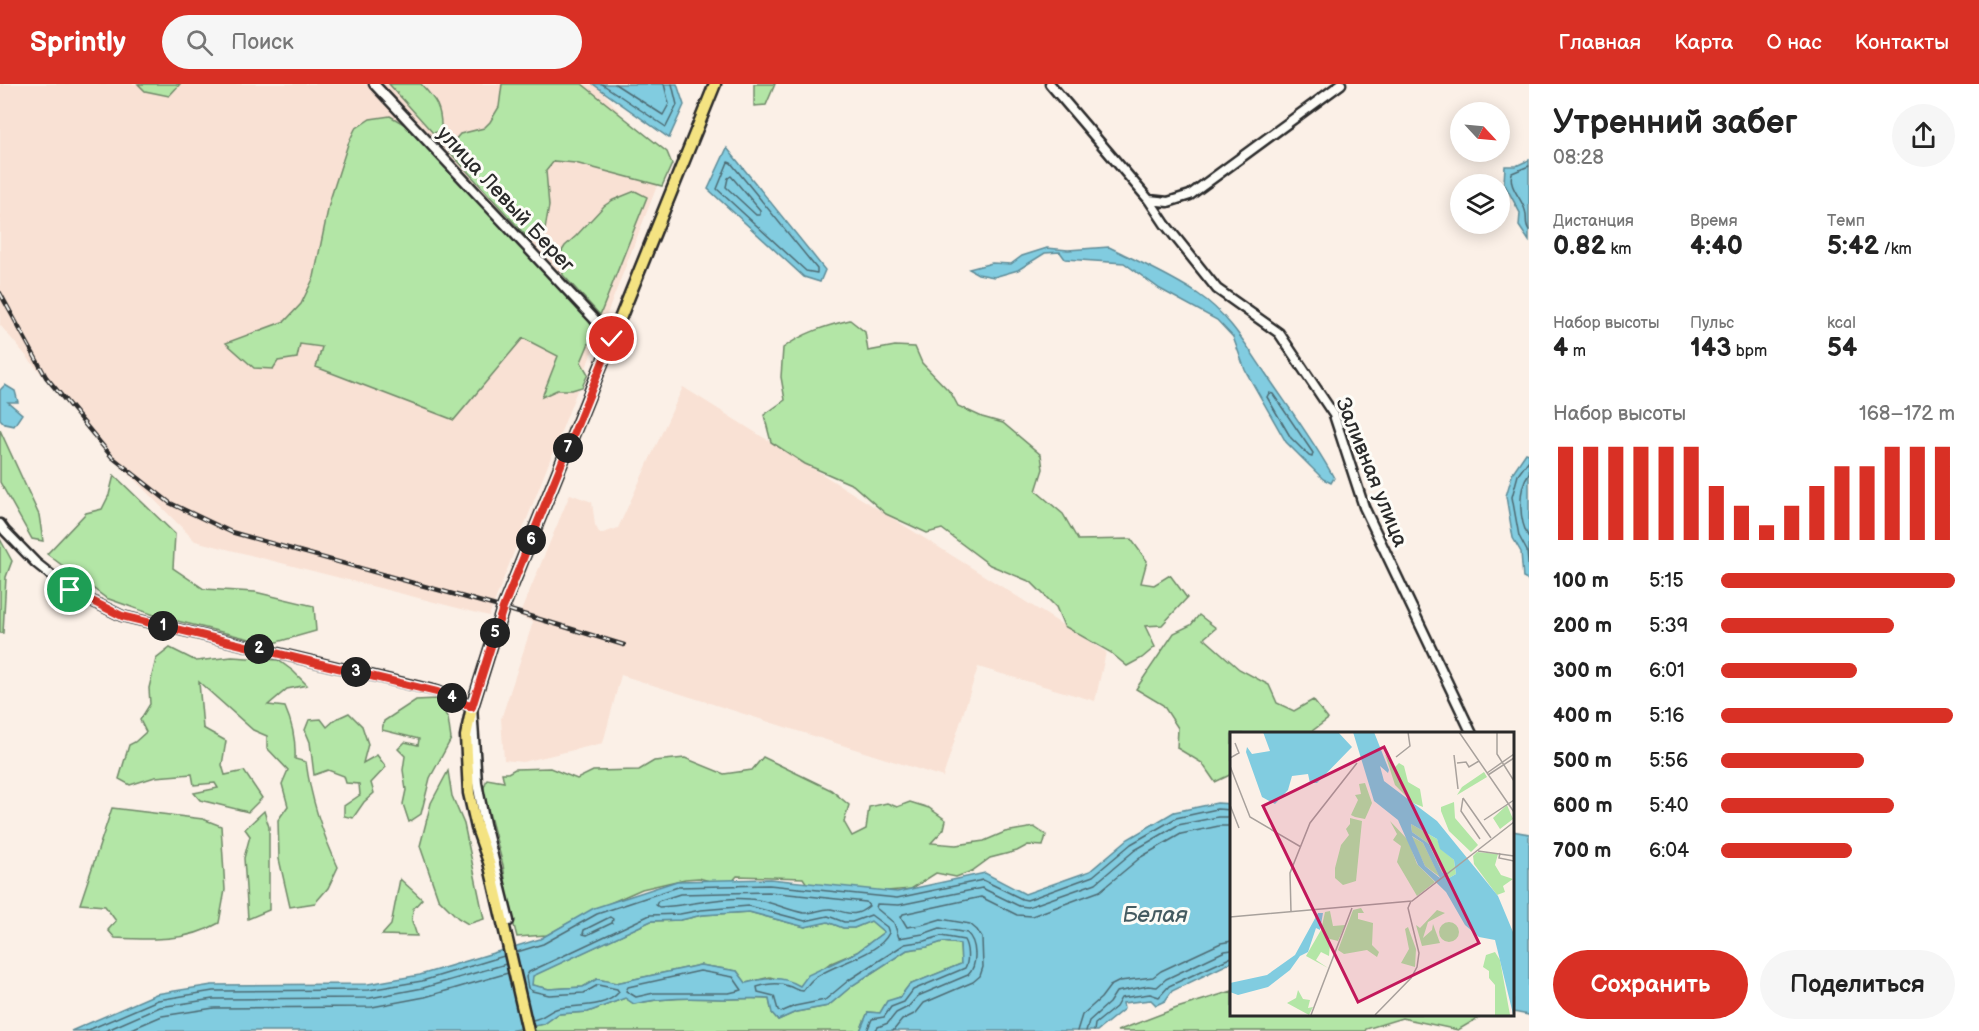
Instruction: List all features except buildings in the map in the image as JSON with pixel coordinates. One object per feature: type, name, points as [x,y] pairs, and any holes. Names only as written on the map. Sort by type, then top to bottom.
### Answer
[{"type":"main road","points":[[528,1031],[489,862],[477,828],[470,793],[466,736],[472,707],[503,608],[715,84]]},
{"type":"street","name":"улица Левый Берег","points":[[374,84],[612,339]]},
{"type":"street","name":"Заливная улица","points":[[1050,84],[1149,200],[1165,224],[1217,289],[1279,333],[1334,415],[1364,507],[1471,732]]},
{"type":"street","points":[[1149,200],[1168,202],[1190,195],[1341,84]]},
{"type":"street","points":[[0,524],[4,531],[36,563],[70,590],[122,616],[437,692],[472,707],[477,783],[509,921]]},
{"type":"shaded area","points":[[0,84],[597,84],[664,168],[489,616],[195,541],[112,457],[0,325]]},
{"type":"shaded area","points":[[683,387],[1106,652],[1095,701],[978,667],[943,777],[621,675],[603,743],[523,762],[504,760],[501,719],[533,622],[519,616],[570,494],[592,502],[595,525],[600,534],[618,528]]},
{"type":"green space","points":[[138,84],[180,84],[169,96],[145,91]]},
{"type":"green space","points":[[389,84],[421,84],[437,105],[441,131],[433,133]]},
{"type":"green space","points":[[502,84],[582,84],[667,152],[672,164],[662,186],[575,163],[554,161],[546,171],[549,206],[543,241],[527,237],[447,149],[460,134],[484,128],[490,122],[499,107]]},
{"type":"green space","points":[[754,84],[775,84],[766,105],[754,106]]},
{"type":"green space","points":[[390,116],[421,134],[589,321],[594,331],[581,362],[588,374],[582,387],[557,390],[542,397],[558,356],[523,338],[454,420],[316,367],[322,347],[300,344],[297,358],[278,361],[273,369],[254,368],[226,343],[285,321],[301,304],[314,277],[330,200],[355,129],[370,119]]},
{"type":"green space","points":[[635,191],[647,197],[600,315],[563,275],[560,254],[604,206]]},
{"type":"green space","points":[[850,320],[865,332],[868,351],[895,346],[915,347],[922,363],[951,393],[958,406],[982,417],[1003,423],[1041,455],[1043,469],[1036,491],[1063,514],[1078,540],[1131,539],[1147,561],[1141,583],[1154,585],[1170,575],[1187,598],[1162,625],[1145,626],[1155,647],[1142,658],[1127,666],[1110,652],[1064,626],[1056,607],[1031,582],[990,565],[942,529],[927,533],[886,514],[853,485],[805,464],[771,442],[764,415],[785,400],[781,377],[783,348],[798,338]]},
{"type":"green space","points":[[0,430],[39,515],[43,541],[32,539],[0,482]]},
{"type":"green space","points":[[114,475],[175,534],[173,568],[204,589],[255,592],[314,606],[316,631],[270,644],[157,616],[106,598],[47,554],[86,513],[102,509],[109,495]]},
{"type":"green space","points":[[0,539],[12,561],[6,577],[3,633],[0,633]]},
{"type":"green space","points":[[1199,615],[1216,628],[1204,638],[1239,669],[1269,685],[1277,703],[1294,711],[1313,700],[1328,719],[1311,732],[1230,732],[1230,775],[1215,782],[1202,763],[1177,748],[1178,728],[1163,705],[1136,689],[1174,633],[1191,625]]},
{"type":"green space","points":[[170,648],[196,661],[232,657],[278,660],[307,685],[287,689],[268,705],[285,707],[293,733],[295,759],[306,762],[318,816],[338,867],[328,888],[315,903],[290,907],[279,859],[278,820],[288,806],[282,784],[288,770],[267,748],[267,736],[253,730],[199,682],[203,728],[226,741],[222,765],[225,775],[244,771],[262,798],[248,812],[200,800],[194,793],[218,788],[215,783],[194,785],[192,774],[155,777],[130,785],[119,779],[129,745],[146,732],[140,720],[150,704],[149,688],[156,659]]},
{"type":"green space","points":[[436,699],[448,718],[451,739],[430,778],[421,814],[409,822],[403,804],[406,790],[403,770],[405,756],[398,749],[405,742],[418,745],[419,739],[382,730],[384,721],[416,700]]},
{"type":"green space","points":[[349,713],[362,726],[368,744],[363,763],[377,755],[386,767],[371,783],[374,793],[364,802],[353,818],[344,816],[344,806],[360,795],[359,784],[346,783],[344,776],[328,770],[314,775],[310,742],[305,730],[309,720],[321,719],[327,727],[336,719]]},
{"type":"green space","points":[[763,757],[831,790],[849,805],[844,822],[852,836],[866,829],[869,807],[887,803],[897,807],[910,802],[929,808],[946,820],[944,829],[931,843],[956,845],[984,841],[1005,832],[1034,827],[1046,835],[1043,846],[1028,845],[1017,851],[990,858],[972,871],[956,877],[936,873],[911,889],[887,891],[868,899],[813,893],[803,878],[737,876],[730,884],[720,884],[699,878],[685,879],[642,889],[583,915],[547,935],[517,937],[509,906],[503,865],[483,790],[487,779],[504,782],[502,773],[515,769],[550,768],[577,779],[593,771],[639,770],[654,761],[685,758],[724,774],[752,770]]},
{"type":"green space","points":[[448,771],[452,796],[464,824],[484,919],[468,924],[458,918],[438,898],[420,846],[431,803]]},
{"type":"green space","points":[[112,808],[203,819],[221,826],[225,890],[219,923],[181,937],[115,938],[108,930],[116,921],[105,906],[80,904]]},
{"type":"green space","points":[[264,811],[269,827],[269,910],[248,919],[244,858],[250,836],[245,829]]},
{"type":"green space","points":[[400,879],[422,899],[413,909],[412,921],[417,936],[382,935],[391,925]]},
{"type":"green space","points":[[749,912],[805,927],[828,922],[843,928],[854,928],[871,921],[884,932],[857,952],[829,964],[800,986],[770,977],[746,983],[737,971],[700,965],[616,983],[597,979],[583,987],[549,989],[532,985],[532,976],[651,921]]},
{"type":"green space","points":[[942,942],[960,944],[961,964],[909,985],[900,997],[887,1002],[880,1013],[868,1012],[860,1031],[508,1031],[544,1024],[558,1014],[588,1012],[625,998],[634,1004],[678,999],[769,999],[772,1013],[778,1020],[796,1012],[828,1006],[853,985],[907,950]]},
{"type":"green space","points":[[1230,992],[1230,1016],[1480,1017],[1458,1030],[1402,1018],[1365,1031],[1117,1031],[1177,1008]]},
{"type":"water","points":[[593,84],[677,84],[684,105],[669,138]]},
{"type":"water","points":[[727,148],[825,270],[820,282],[804,277],[708,189]]},
{"type":"water","points":[[1529,160],[1529,241],[1519,226],[1520,213],[1510,194],[1510,174],[1505,174],[1505,166],[1516,166]]},
{"type":"water","points":[[1109,247],[1198,294],[1227,320],[1244,341],[1310,438],[1334,478],[1331,483],[1323,479],[1286,442],[1245,370],[1233,337],[1217,320],[1160,289],[1124,263],[1065,259],[1060,252],[1045,253],[1018,270],[994,277],[978,274],[969,269],[992,263],[1011,264],[1022,256],[1047,248],[1068,250]]},
{"type":"water","points":[[5,385],[15,391],[18,402],[8,402],[22,414],[14,426],[5,424],[0,419],[0,390]]},
{"type":"water","points":[[1526,453],[1529,454],[1529,581],[1523,578],[1521,552],[1513,538],[1506,496],[1513,472]]},
{"type":"water","name":"Белая","points":[[1217,803],[1230,804],[1230,963],[1172,991],[1165,1001],[1156,1005],[1151,1000],[1123,1003],[1124,1009],[1097,1031],[860,1031],[868,1012],[880,1013],[887,1001],[900,997],[909,985],[961,964],[960,944],[942,942],[907,950],[853,985],[828,1006],[796,1012],[778,1020],[772,1013],[769,999],[678,998],[634,1004],[625,998],[588,1012],[558,1014],[544,1024],[508,1031],[71,1031],[156,994],[212,985],[368,984],[420,975],[540,939],[594,908],[677,881],[770,879],[897,892],[985,873],[1025,894],[1090,871],[1128,839],[1174,812]],"holes":[[[749,912],[805,927],[828,922],[843,928],[854,928],[871,921],[884,932],[857,952],[808,975],[800,986],[787,980],[774,978],[746,983],[737,971],[700,965],[616,983],[597,979],[583,987],[549,989],[532,985],[533,976],[651,921]]]},
{"type":"water","points":[[1514,831],[1529,834],[1529,1015],[1514,1012]]},
{"type":"railway","points":[[0,293],[46,377],[112,457],[170,503],[231,532],[503,608],[624,645]]},
{"type":"route","points":[[70,590],[122,616],[437,692],[472,707],[503,608],[612,339]]}]
